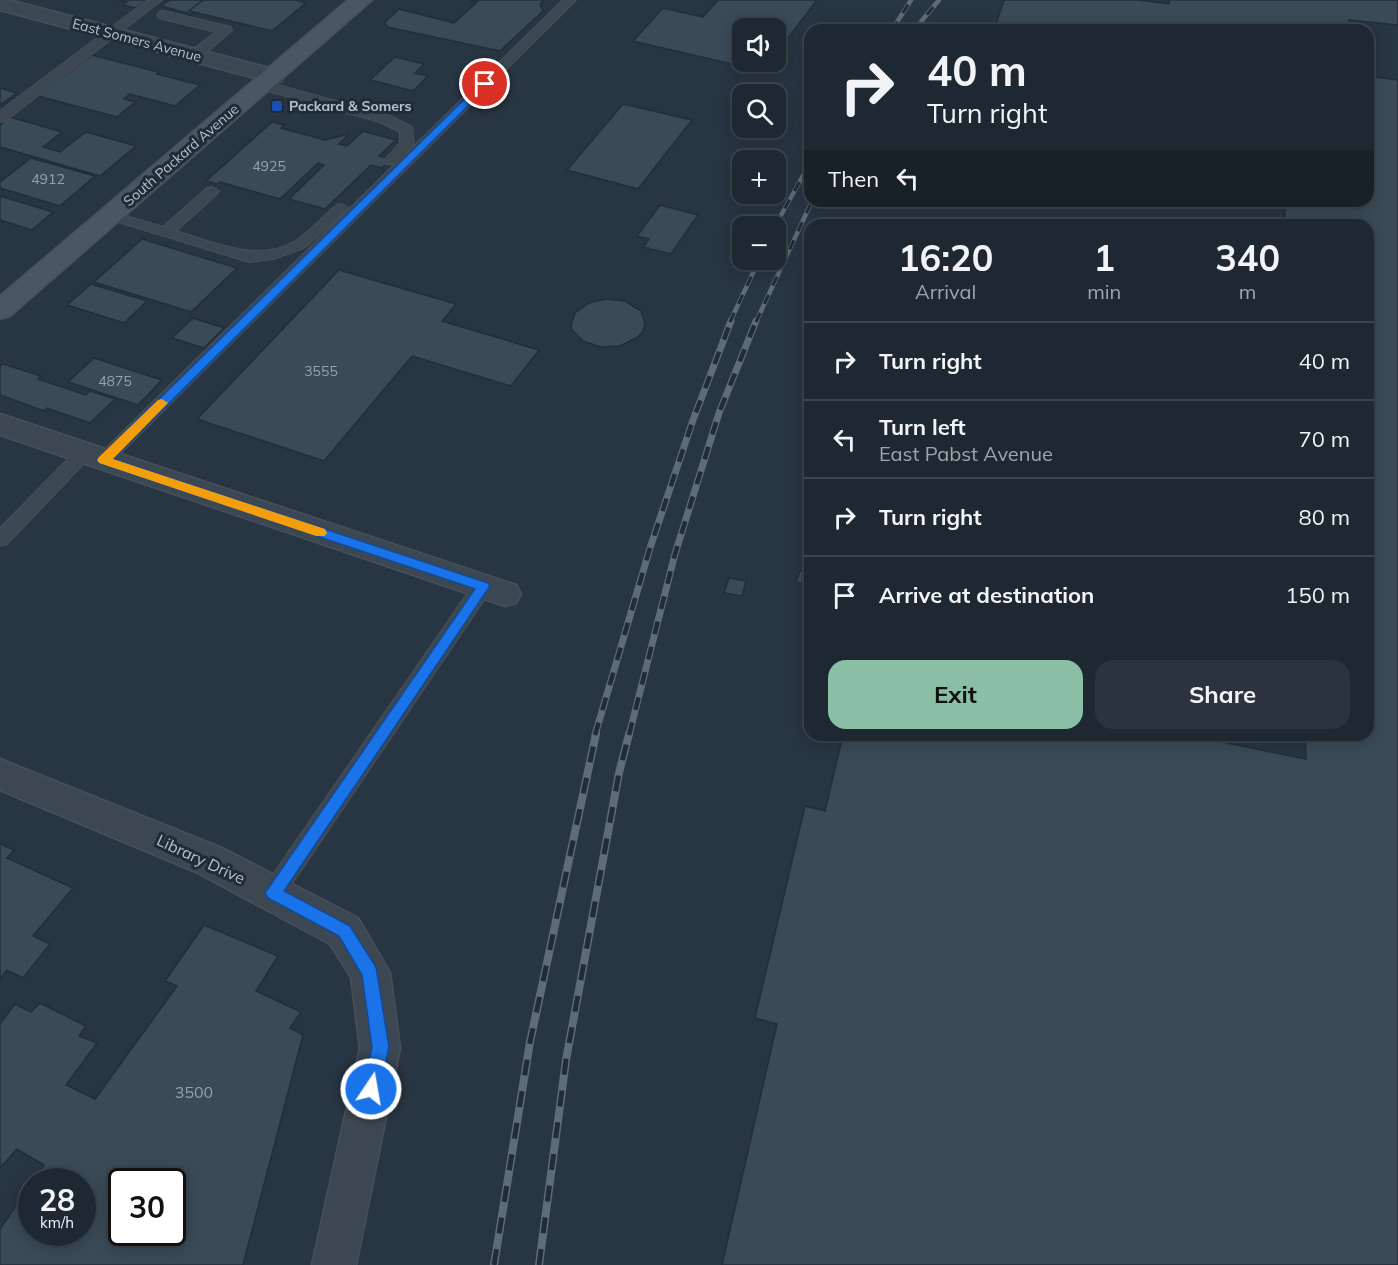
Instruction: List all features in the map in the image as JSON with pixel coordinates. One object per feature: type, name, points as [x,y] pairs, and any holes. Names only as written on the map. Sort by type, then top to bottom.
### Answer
[{"type":"street","name":"South Packard Avenue","points":[[4,301],[110,215],[361,0]]},
{"type":"street","name":"East Somers Avenue","points":[[0,4],[195,55],[268,80]]},
{"type":"street","points":[[0,424],[494,590]]},
{"type":"street","name":"Library Drive","points":[[0,774],[209,860],[344,931],[370,973],[380,1047],[334,1265]]},
{"type":"lane","points":[[0,118],[156,0]]},
{"type":"lane","points":[[0,539],[94,457],[570,0]]},
{"type":"lane","points":[[163,15],[226,30],[195,55]]},
{"type":"lane","points":[[110,215],[249,257],[273,254],[299,245],[336,214],[407,144],[407,130],[386,119],[268,80]]},
{"type":"lane","points":[[165,233],[212,191]]},
{"type":"lane","points":[[273,893],[494,590]]},
{"type":"building","points":[[117,0],[147,0],[136,8],[123,5],[127,2]]},
{"type":"building","points":[[170,0],[210,0],[191,14],[161,6]]},
{"type":"building","points":[[203,0],[296,0],[306,3],[272,31],[189,11]]},
{"type":"building","points":[[470,0],[544,0],[540,4],[543,11],[500,51],[387,27],[385,22],[399,9],[454,23],[477,2]]},
{"type":"building","points":[[718,0],[817,0],[786,41],[786,18],[732,18],[732,64],[633,41],[663,8],[703,17]]},
{"type":"building","points":[[1004,0],[1139,0],[1169,4],[1169,0],[1398,0],[1398,25],[1349,20],[1349,24],[996,24]]},
{"type":"building","points":[[92,55],[200,85],[175,106],[130,94],[124,99],[135,102],[117,117],[38,96]]},
{"type":"building","points":[[395,57],[424,64],[415,73],[428,76],[413,91],[370,80]]},
{"type":"building","points":[[1374,77],[1398,80],[1398,1265],[722,1265],[777,1024],[755,1018],[805,806],[825,811],[842,741],[1217,741],[1306,759],[1305,741],[1374,741],[1374,219],[1285,219],[1285,207],[1374,207]]},
{"type":"building","points":[[0,88],[17,93],[0,105]]},
{"type":"building","points":[[623,104],[692,120],[638,189],[567,170]]},
{"type":"building","points":[[10,117],[62,132],[43,147],[60,152],[86,132],[136,146],[100,176],[0,147],[0,125]]},
{"type":"building","points":[[272,122],[284,125],[281,128],[325,140],[349,134],[339,144],[347,146],[363,131],[396,140],[379,156],[390,159],[382,168],[371,165],[325,209],[289,199],[324,165],[318,163],[280,199],[220,182],[217,184],[206,181]]},
{"type":"building","points":[[31,158],[95,176],[60,206],[0,188],[0,182]]},
{"type":"building","points":[[0,196],[53,212],[32,230],[0,220]]},
{"type":"building","points":[[660,205],[698,215],[671,254],[643,247],[649,239],[637,236]]},
{"type":"building","points":[[142,239],[237,268],[191,312],[94,282]]},
{"type":"building","points":[[339,270],[456,304],[442,321],[539,350],[511,386],[412,356],[324,461],[197,419]]},
{"type":"building","points":[[91,284],[147,301],[124,323],[67,305]]},
{"type":"building","points":[[605,299],[625,301],[641,311],[645,323],[638,337],[620,346],[601,347],[583,341],[572,330],[571,325],[575,313],[589,303]]},
{"type":"building","points":[[193,318],[224,328],[204,348],[172,338]]},
{"type":"building","points":[[94,358],[162,380],[138,405],[68,382]]},
{"type":"building","points":[[3,364],[41,376],[38,379],[86,395],[90,391],[115,399],[90,423],[47,408],[44,411],[0,395],[0,366]]},
{"type":"building","points":[[800,571],[804,572],[804,584],[796,582]]},
{"type":"building","points":[[729,578],[746,581],[742,596],[724,593]]},
{"type":"building","points":[[0,844],[14,850],[7,858],[73,888],[33,936],[50,944],[23,978],[7,970],[0,979]]},
{"type":"building","points":[[204,925],[278,956],[256,991],[301,1012],[290,1028],[303,1035],[243,1265],[0,1265],[0,1229],[18,1203],[18,1246],[96,1246],[96,1168],[42,1168],[44,1165],[17,1149],[0,1168],[0,1024],[15,1004],[31,1012],[40,1003],[86,1026],[79,1036],[97,1043],[66,1085],[95,1099],[177,986],[165,981]]},
{"type":"railway","points":[[896,24],[911,0]]},
{"type":"railway","points":[[919,24],[939,0]]},
{"type":"railway","points":[[781,216],[804,174]]},
{"type":"railway","points":[[756,322],[809,207]]},
{"type":"railway","points":[[730,322],[754,270]]},
{"type":"railway","points":[[595,735],[650,548],[693,420],[731,321]]},
{"type":"railway","points":[[629,735],[675,554],[719,413],[756,321]]},
{"type":"railway","points":[[494,1265],[530,1042],[596,734]]},
{"type":"railway","points":[[539,1265],[566,1060],[619,773],[629,734]]},
{"type":"slow traffic","points":[[162,403],[104,460],[321,533]]},
{"type":"place","name":"Packard & Somers","points":[[277,106]]},
{"type":"route","points":[[371,1089],[380,1047],[370,973],[344,931],[273,893],[483,586],[104,460],[485,84]]}]
